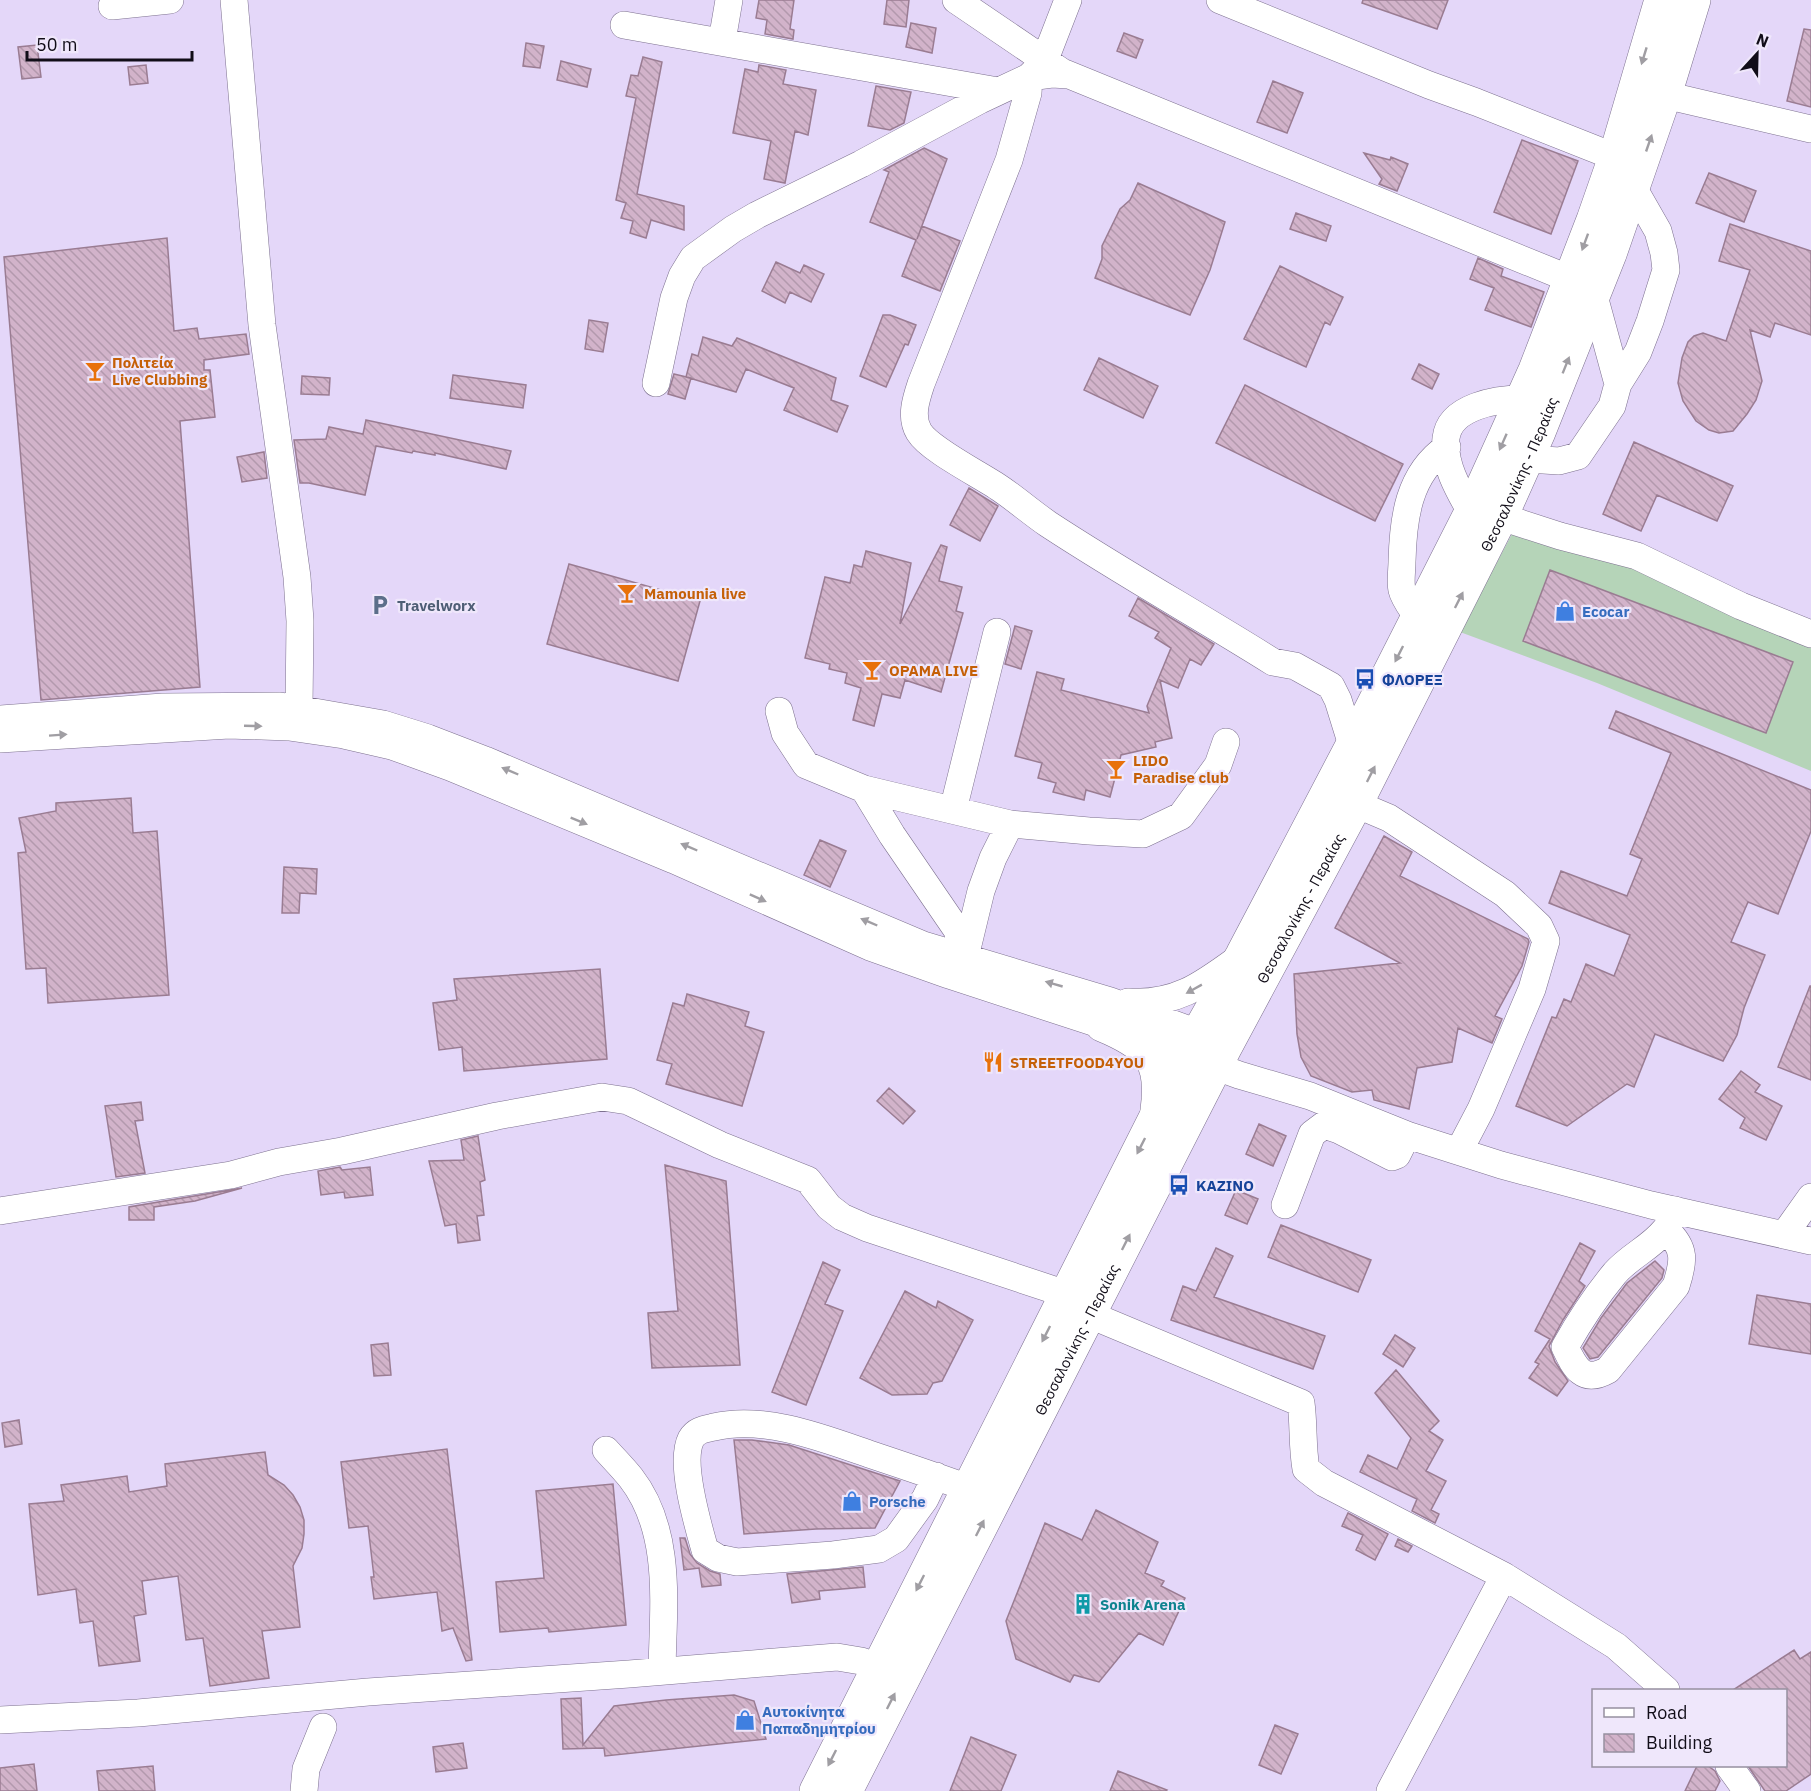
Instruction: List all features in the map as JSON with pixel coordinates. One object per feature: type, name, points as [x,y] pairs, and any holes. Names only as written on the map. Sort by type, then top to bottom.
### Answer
[{"type":"main road","name":"Θεσσαλονίκης - Περαίας","points":[[854,1788],[1077,1304],[1156,1116],[1206,1051],[1242,955],[1418,618],[1486,514],[1528,459],[1582,287],[1615,157],[1661,0]]},
{"type":"main road","name":"Θεσσαλονίκης - Περαίας","points":[[816,1791],[968,1488],[1077,1304],[1206,1051],[1356,804],[1486,514],[1522,399],[1634,189],[1694,0]]},
{"type":"main road","points":[[1106,1013],[1149,1055],[1158,1072],[1160,1089],[1156,1116]]},
{"type":"street","points":[[112,6],[170,0]]},
{"type":"street","points":[[234,0],[262,325],[297,577],[300,621],[299,708]]},
{"type":"street","points":[[722,41],[729,0]]},
{"type":"street","points":[[956,0],[1036,69],[1069,75],[1582,287],[1618,384]]},
{"type":"street","points":[[1068,0],[1036,69],[1009,160],[921,384],[915,402],[914,418],[918,431],[927,442],[1000,488],[1072,539],[1273,662],[1295,666],[1331,686],[1338,700],[1352,745]]},
{"type":"street","points":[[1220,0],[1429,86],[1476,102],[1615,157]]},
{"type":"street","points":[[624,25],[998,91]]},
{"type":"street","points":[[656,383],[674,298],[681,276],[698,254],[757,214],[861,164],[1036,69]]},
{"type":"street","points":[[1665,95],[1811,129]]},
{"type":"street","points":[[1528,459],[1559,460],[1578,456],[1612,406],[1618,384],[1638,352],[1666,270],[1658,231],[1634,189]]},
{"type":"street","points":[[1522,399],[1504,399],[1470,409],[1450,427],[1446,438],[1451,474],[1486,514],[1637,556],[1741,606],[1811,634]]},
{"type":"street","points":[[1418,618],[1402,590],[1405,517],[1412,490],[1427,465],[1447,447]]},
{"type":"street","points":[[953,810],[997,632]]},
{"type":"street","points":[[0,719],[163,707],[269,706],[299,708],[383,724],[428,738],[923,945],[965,958],[1206,1051],[1407,1135],[1670,1220],[1784,1234],[1811,1240]]},
{"type":"street","points":[[779,711],[785,733],[806,765],[864,789],[1010,824],[1089,831],[1143,834],[1181,816],[1218,765],[1226,742]]},
{"type":"street","points":[[0,739],[229,725],[289,727],[344,735],[392,746],[450,767],[674,860],[870,946],[949,975],[1106,1013],[1141,1003],[1167,1000],[1201,985],[1242,955]]},
{"type":"street","points":[[864,789],[892,835],[957,930],[965,958]]},
{"type":"street","points":[[1356,804],[1389,818],[1505,894],[1539,926],[1546,941],[1532,989],[1481,1108],[1459,1151]]},
{"type":"street","points":[[965,958],[981,891],[993,858],[1010,824]]},
{"type":"street","points":[[0,1211],[231,1175],[279,1162],[342,1151],[566,1103],[608,1098],[637,1105],[720,1145],[808,1180],[829,1207],[842,1217],[1077,1304],[1300,1403],[1304,1425],[1302,1445],[1306,1468],[1324,1483],[1504,1576],[1616,1646],[1665,1689]]},
{"type":"street","points":[[1285,1205],[1312,1134],[1324,1125],[1339,1130],[1392,1157],[1397,1155],[1407,1135]]},
{"type":"street","points":[[1784,1234],[1811,1197]]},
{"type":"street","points":[[1670,1220],[1683,1256],[1676,1286],[1608,1370],[1598,1376],[1588,1376],[1579,1371],[1571,1362],[1565,1347],[1586,1312],[1615,1274],[1632,1256],[1653,1242],[1670,1220]]},
{"type":"street","points":[[936,1476],[925,1499],[896,1539],[879,1549],[737,1562],[718,1558],[705,1550],[689,1483],[688,1449],[691,1439],[698,1431],[718,1426],[772,1426],[821,1437],[936,1476],[968,1488]]},
{"type":"street","points":[[606,1450],[631,1479],[642,1497],[660,1545],[663,1591],[662,1671]]},
{"type":"street","points":[[1390,1791],[1504,1576]]},
{"type":"street","points":[[0,1720],[138,1713],[368,1692],[837,1657],[861,1661],[878,1667]]},
{"type":"street","points":[[304,1791],[306,1769],[324,1727]]},
{"type":"street","points":[[1730,1767],[1748,1791]]},
{"type":"green space","points":[[1513,532],[1631,565],[1811,646],[1811,771],[1597,683],[1460,632]]},
{"type":"building","points":[[759,0],[794,0],[790,29],[794,30],[793,39],[765,34],[767,20],[756,18]]},
{"type":"building","points":[[887,0],[909,0],[906,27],[884,24]]},
{"type":"building","points":[[1363,0],[1448,0],[1437,29],[1362,3]]},
{"type":"building","points":[[911,23],[936,28],[932,53],[906,47]]},
{"type":"building","points":[[1804,29],[1811,30],[1811,107],[1787,101]]},
{"type":"building","points":[[1124,33],[1143,40],[1136,58],[1117,51]]},
{"type":"building","points":[[526,43],[544,46],[540,68],[523,66]]},
{"type":"building","points":[[37,45],[41,77],[22,79],[18,47]]},
{"type":"building","points":[[643,57],[662,62],[637,194],[684,206],[684,230],[651,220],[646,238],[630,233],[633,221],[621,218],[626,203],[616,200],[636,98],[626,96],[631,75],[638,76]]},
{"type":"building","points":[[561,61],[591,69],[587,87],[557,80]]},
{"type":"building","points":[[146,65],[148,83],[130,85],[128,67]]},
{"type":"building","points":[[759,65],[786,70],[783,84],[816,90],[808,135],[795,131],[785,183],[764,179],[771,141],[733,133],[745,69],[758,72]]},
{"type":"building","points":[[1273,81],[1303,93],[1287,133],[1257,122]]},
{"type":"building","points":[[876,86],[911,92],[904,123],[890,130],[868,126]]},
{"type":"building","points":[[1522,140],[1578,161],[1551,234],[1494,212]]},
{"type":"building","points":[[924,148],[947,159],[917,239],[922,226],[960,241],[940,291],[902,276],[916,240],[870,222],[889,172],[884,170]]},
{"type":"building","points":[[1364,153],[1390,160],[1391,157],[1408,164],[1397,191],[1379,184],[1382,179]]},
{"type":"building","points":[[1709,173],[1756,191],[1744,222],[1696,203]]},
{"type":"building","points":[[1138,183],[1225,222],[1210,270],[1190,315],[1095,278],[1102,259],[1102,246],[1120,209],[1130,200]]},
{"type":"building","points":[[1296,213],[1331,226],[1326,241],[1290,229]]},
{"type":"building","points":[[1730,224],[1811,251],[1811,335],[1775,323],[1770,337],[1750,330],[1762,381],[1756,400],[1733,431],[1719,433],[1709,430],[1696,421],[1683,401],[1678,383],[1682,358],[1688,342],[1694,336],[1703,333],[1726,341],[1750,270],[1719,261]]},
{"type":"building","name":"Πολιτεία Live Clubbing","points":[[167,238],[174,331],[197,328],[199,339],[246,334],[249,354],[204,360],[204,370],[210,370],[215,417],[180,421],[200,687],[41,700],[4,257]]},
{"type":"building","points":[[1478,258],[1503,269],[1501,276],[1544,292],[1531,327],[1485,310],[1494,288],[1470,279]]},
{"type":"building","points":[[776,262],[800,273],[804,265],[824,274],[811,302],[790,292],[785,303],[762,291]]},
{"type":"building","points":[[1280,266],[1343,297],[1330,325],[1325,322],[1306,367],[1244,339]]},
{"type":"building","points":[[883,315],[890,315],[916,325],[886,387],[860,376]]},
{"type":"building","points":[[589,320],[608,323],[603,352],[585,349]]},
{"type":"building","points":[[703,337],[732,346],[737,338],[836,378],[831,400],[848,406],[837,432],[784,410],[794,388],[746,369],[736,392],[686,377],[692,354],[698,356]]},
{"type":"building","points":[[1099,358],[1158,386],[1143,418],[1084,390]]},
{"type":"building","points":[[1419,364],[1439,374],[1432,389],[1412,379]]},
{"type":"building","points":[[674,374],[691,378],[685,399],[668,394]]},
{"type":"building","points":[[453,375],[526,385],[523,408],[450,398]]},
{"type":"building","points":[[302,376],[330,378],[329,395],[301,394]]},
{"type":"building","points":[[1245,385],[1403,464],[1375,521],[1216,443]]},
{"type":"building","points":[[366,420],[511,451],[506,469],[435,453],[435,455],[413,451],[412,453],[376,446],[365,495],[300,483],[294,440],[326,439],[329,427],[363,434]]},
{"type":"building","points":[[1634,442],[1733,486],[1717,521],[1657,495],[1641,531],[1603,514]]},
{"type":"building","points":[[264,452],[267,478],[242,482],[237,457]]},
{"type":"building","points":[[969,488],[998,506],[980,541],[950,525]]},
{"type":"building","points":[[941,545],[947,547],[939,581],[962,587],[956,611],[963,613],[941,692],[905,680],[900,698],[882,694],[874,726],[853,720],[861,688],[845,683],[847,673],[829,669],[830,664],[805,658],[825,577],[850,583],[854,565],[862,567],[866,551],[911,563],[900,624]]},
{"type":"building","points":[[569,564],[700,601],[678,681],[547,644]]},
{"type":"building","points":[[1550,570],[1793,662],[1766,733],[1523,641]]},
{"type":"building","points":[[1138,598],[1214,644],[1201,665],[1190,659],[1178,688],[1160,680],[1172,738],[1155,742],[1156,747],[1121,755],[1110,797],[1086,790],[1084,800],[1053,792],[1056,783],[1038,778],[1042,763],[1015,756],[1037,672],[1064,679],[1061,690],[1149,713],[1147,706],[1171,648],[1155,638],[1159,632],[1129,616]]},
{"type":"building","points":[[1015,626],[1032,631],[1021,669],[1005,664]]},
{"type":"building","points":[[1616,711],[1811,790],[1811,831],[1778,914],[1748,902],[1731,942],[1765,955],[1744,1008],[1737,1035],[1723,1061],[1655,1034],[1634,1087],[1627,1084],[1567,1126],[1516,1106],[1552,1017],[1556,1018],[1564,999],[1571,1002],[1586,964],[1614,976],[1630,935],[1549,903],[1561,871],[1627,896],[1642,859],[1630,854],[1671,753],[1609,728]]},
{"type":"building","points":[[131,798],[133,833],[157,831],[169,995],[48,1003],[46,968],[26,969],[18,853],[26,852],[19,818],[56,811],[56,803]]},
{"type":"building","points":[[1384,836],[1412,852],[1400,876],[1528,939],[1529,942],[1522,966],[1495,1016],[1502,1019],[1492,1043],[1458,1028],[1452,1062],[1417,1068],[1409,1109],[1374,1100],[1372,1090],[1352,1092],[1311,1076],[1301,1057],[1297,1034],[1294,974],[1400,963],[1335,928]]},
{"type":"building","points":[[820,840],[846,851],[830,887],[804,875]]},
{"type":"building","points":[[284,867],[317,869],[316,894],[300,893],[299,913],[282,913]]},
{"type":"building","points":[[600,969],[607,1059],[464,1071],[462,1047],[439,1050],[433,1003],[457,1000],[454,979]]},
{"type":"building","points":[[1811,986],[1811,1080],[1778,1067]]},
{"type":"building","points":[[687,994],[749,1012],[745,1026],[764,1032],[742,1106],[666,1084],[672,1064],[657,1060],[673,1003],[684,1006]]},
{"type":"building","points":[[1741,1071],[1760,1085],[1755,1092],[1782,1106],[1766,1140],[1740,1128],[1745,1118],[1719,1099]]},
{"type":"building","points":[[889,1088],[915,1111],[903,1124],[877,1101]]},
{"type":"building","points":[[141,1102],[143,1120],[135,1121],[145,1173],[116,1177],[105,1106]]},
{"type":"building","points":[[1259,1124],[1286,1136],[1273,1166],[1246,1154]]},
{"type":"building","points":[[478,1136],[485,1180],[480,1182],[484,1215],[477,1216],[480,1240],[458,1243],[456,1224],[445,1226],[429,1161],[464,1160],[461,1140]]},
{"type":"building","points":[[665,1165],[726,1181],[740,1365],[652,1368],[648,1313],[678,1311]]},
{"type":"building","points":[[340,1167],[342,1170],[370,1167],[373,1195],[345,1198],[344,1192],[321,1195],[318,1171]]},
{"type":"building","points":[[242,1188],[195,1201],[154,1207],[154,1220],[129,1220],[129,1207]]},
{"type":"building","points":[[1236,1190],[1258,1199],[1247,1224],[1225,1215]]},
{"type":"building","points":[[1281,1225],[1371,1260],[1358,1292],[1268,1257]]},
{"type":"building","points":[[1580,1243],[1595,1251],[1579,1281],[1585,1286],[1549,1346],[1555,1362],[1568,1381],[1557,1396],[1529,1378],[1539,1364],[1535,1362],[1550,1339],[1535,1331]]},
{"type":"building","points":[[1216,1248],[1233,1256],[1214,1297],[1325,1336],[1313,1369],[1171,1320],[1183,1286],[1196,1291]]},
{"type":"building","points":[[1655,1261],[1664,1270],[1662,1278],[1598,1357],[1590,1359],[1583,1348],[1601,1318],[1627,1283]]},
{"type":"building","points":[[823,1262],[840,1270],[825,1304],[843,1311],[806,1405],[772,1392]]},
{"type":"building","points":[[905,1291],[936,1308],[938,1301],[973,1320],[942,1381],[933,1383],[927,1394],[892,1395],[860,1378]]},
{"type":"building","points":[[1757,1295],[1811,1304],[1811,1354],[1749,1344]]},
{"type":"building","points":[[1395,1335],[1415,1348],[1403,1367],[1383,1354]]},
{"type":"building","points":[[388,1343],[391,1375],[374,1376],[371,1345]]},
{"type":"building","points":[[1396,1370],[1439,1421],[1429,1431],[1443,1440],[1426,1471],[1446,1481],[1431,1510],[1439,1514],[1435,1523],[1412,1511],[1417,1499],[1360,1472],[1368,1455],[1397,1469],[1411,1438],[1375,1393]]},
{"type":"building","points":[[19,1420],[22,1444],[5,1447],[2,1423]]},
{"type":"building","points":[[734,1440],[789,1445],[900,1481],[875,1528],[744,1534]]},
{"type":"building","points":[[447,1449],[472,1660],[466,1661],[453,1628],[442,1631],[437,1592],[374,1599],[371,1577],[374,1577],[368,1526],[349,1528],[341,1462]]},
{"type":"building","points":[[265,1452],[268,1475],[284,1485],[293,1495],[304,1520],[302,1548],[293,1566],[300,1627],[262,1631],[269,1678],[210,1686],[203,1638],[186,1640],[178,1576],[142,1581],[146,1614],[134,1616],[140,1661],[99,1666],[93,1621],[80,1623],[76,1589],[38,1595],[29,1504],[64,1501],[61,1485],[127,1476],[129,1492],[167,1486],[165,1464]]},
{"type":"building","points":[[613,1484],[626,1625],[549,1632],[548,1628],[500,1632],[496,1582],[544,1578],[536,1491]]},
{"type":"building","name":"Sonik Arena","points":[[1096,1510],[1158,1542],[1145,1573],[1164,1581],[1161,1586],[1185,1598],[1163,1645],[1139,1633],[1099,1682],[1074,1675],[1070,1682],[1016,1659],[1006,1621],[1045,1523],[1082,1540]]},
{"type":"building","points":[[1348,1513],[1388,1534],[1375,1560],[1356,1550],[1363,1535],[1342,1526]]},
{"type":"building","points":[[680,1538],[685,1538],[690,1554],[697,1563],[720,1574],[721,1585],[702,1587],[699,1568],[684,1570]]},
{"type":"building","points":[[1398,1539],[1412,1546],[1408,1552],[1395,1546]]},
{"type":"building","points":[[863,1567],[865,1587],[819,1591],[820,1599],[792,1603],[787,1574]]},
{"type":"building","points":[[1794,1650],[1800,1659],[1811,1652],[1811,1774],[1786,1791],[1765,1791],[1749,1767],[1787,1767],[1787,1689],[1735,1689]]},
{"type":"building","points":[[734,1695],[754,1701],[766,1739],[605,1756],[604,1748],[563,1749],[561,1699],[581,1698],[583,1745],[614,1706]]},
{"type":"building","points":[[1275,1725],[1298,1734],[1281,1774],[1259,1765]]},
{"type":"building","points":[[971,1737],[1016,1755],[1001,1791],[950,1791]]},
{"type":"building","points":[[463,1743],[467,1768],[436,1772],[433,1747]]},
{"type":"building","points":[[34,1764],[37,1791],[0,1791],[0,1768]]},
{"type":"building","points":[[153,1766],[155,1791],[99,1791],[97,1771]]},
{"type":"building","points":[[1697,1767],[1709,1767],[1715,1771],[1720,1781],[1715,1791],[1685,1791]]},
{"type":"building","points":[[1118,1771],[1167,1790],[1110,1791]]},
{"type":"place","name":"Πολιτεία Live Clubbing","points":[[95,371]]},
{"type":"place","name":"Mamounia live","points":[[627,593]]},
{"type":"place","name":"Travelworx","points":[[380,605]]},
{"type":"place","name":"Ecocar","points":[[1565,611]]},
{"type":"place","name":"ΟΡΑΜΑ LIVE","points":[[872,670]]},
{"type":"place","name":"ΦΛΟΡΕΞ","points":[[1365,679]]},
{"type":"place","name":"LIDO Paradise club","points":[[1116,769]]},
{"type":"place","name":"STREETFOOD4YOU","points":[[993,1062]]},
{"type":"place","name":"ΚΑΖΙΝΟ","points":[[1179,1185]]},
{"type":"place","name":"Porsche","points":[[852,1501]]},
{"type":"place","name":"Sonik Arena","points":[[1083,1604]]},
{"type":"place","name":"Αυτοκίνητα Παπαδημητρίου","points":[[745,1720]]}]
